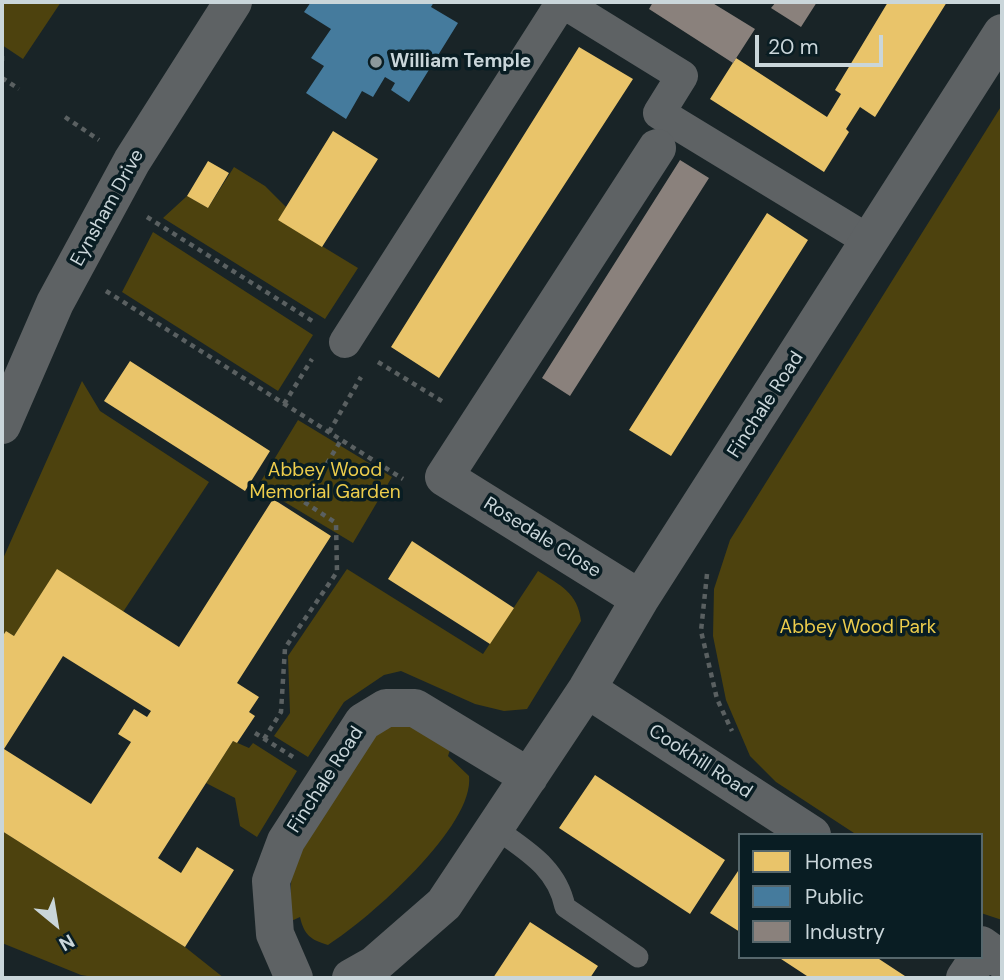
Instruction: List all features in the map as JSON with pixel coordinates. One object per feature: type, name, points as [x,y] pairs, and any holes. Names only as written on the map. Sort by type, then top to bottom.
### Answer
[{"type":"street","name":"Eynsham Drive","points":[[2,425],[73,270],[113,196],[233,2]]},
{"type":"street","points":[[337,337],[562,2],[682,76],[659,113],[871,242]]},
{"type":"street","name":"Finchale Road","points":[[351,978],[374,965],[444,904],[587,689],[640,599],[871,242],[1002,33]]},
{"type":"street","points":[[444,478],[657,148]]},
{"type":"street","name":"Rosedale Close","points":[[444,478],[640,599]]},
{"type":"street","name":"Cookhill Road","points":[[587,689],[809,833]]},
{"type":"street","name":"Finchale Road","points":[[294,978],[275,934],[271,881],[286,841],[363,722],[386,708],[415,708],[529,777]]},
{"type":"lane","points":[[495,828],[545,865],[561,889],[565,907],[638,957]]},
{"type":"path","points":[[2,78],[19,89]]},
{"type":"path","points":[[113,196],[478,423]]},
{"type":"path","points":[[73,270],[432,497],[444,478]]},
{"type":"path","points":[[284,404],[337,337]]},
{"type":"path","points":[[328,432],[372,358]]},
{"type":"path","points":[[264,739],[281,712],[285,648],[337,572],[336,523],[304,502],[341,440]]},
{"type":"path","points":[[708,566],[701,631],[717,699],[734,736]]},
{"type":"green space","points":[[2,2],[61,2],[23,59],[2,45]]},
{"type":"green space","name":"Abbey Wood Park","points":[[1002,105],[1002,920],[983,914],[983,833],[854,833],[776,782],[750,756],[726,700],[713,636],[714,589],[730,540]]},
{"type":"green space","points":[[234,167],[265,186],[286,207],[279,220],[358,268],[325,319],[163,218],[187,196],[208,208]]},
{"type":"green space","points":[[153,232],[313,335],[278,391],[122,292]]},
{"type":"green space","points":[[82,381],[100,411],[209,482],[123,612],[57,570],[14,636],[6,631],[2,637],[2,561]]},
{"type":"green space","name":"Abbey Wood Memorial Garden","points":[[298,420],[392,477],[353,543],[258,486]]},
{"type":"green space","points":[[347,569],[483,654],[538,571],[567,591],[576,603],[581,621],[527,709],[504,711],[475,704],[401,671],[384,675],[344,702],[308,757],[274,736],[290,713],[288,656]]},
{"type":"green space","points":[[413,726],[450,750],[448,756],[469,776],[466,797],[438,845],[416,870],[368,915],[328,945],[317,941],[306,932],[300,917],[289,922],[292,866],[375,733],[385,727]]},
{"type":"green space","points":[[233,741],[249,748],[253,743],[297,771],[257,837],[240,826],[235,798],[206,783]]},
{"type":"green space","points":[[2,831],[185,947],[224,978],[100,978],[81,975],[2,943]]},
{"type":"building: Homes","points":[[888,2],[947,2],[875,117],[860,107],[846,129],[849,132],[824,172],[710,99],[736,58],[827,117],[841,94],[835,90]]},
{"type":"building: Homes","points":[[579,47],[633,79],[439,378],[391,347]]},
{"type":"building: Homes","points":[[333,131],[378,159],[322,247],[278,220]]},
{"type":"building: Homes","points":[[208,161],[229,173],[208,208],[187,196]]},
{"type":"building: Homes","points":[[767,213],[808,240],[671,456],[629,430]]},
{"type":"building: Homes","points":[[130,361],[270,451],[245,491],[104,401]]},
{"type":"building: Homes","points":[[273,499],[331,536],[237,683],[259,697],[249,712],[255,716],[237,743],[233,741],[158,858],[181,873],[197,847],[234,870],[185,947],[2,831],[2,637],[6,631],[14,636],[57,569],[179,647]],"holes":[[[63,656],[151,711],[147,717],[134,709],[118,734],[131,742],[91,804],[4,749]]]},
{"type":"building: Homes","points":[[412,541],[514,608],[490,644],[388,579]]},
{"type":"building: Homes","points":[[595,775],[725,860],[690,914],[559,828]]},
{"type":"building: Homes","points":[[738,871],[738,931],[710,913]]},
{"type":"building: Homes","points":[[530,922],[598,966],[590,978],[493,978]]},
{"type":"building: Homes","points":[[781,959],[879,959],[908,978],[810,978]]},
{"type":"building: Public","name":"William Temple","points":[[311,2],[434,2],[431,7],[458,23],[409,102],[391,90],[395,83],[385,77],[373,97],[362,91],[346,119],[306,93],[324,66],[311,58],[331,29],[304,12]]},
{"type":"building: Industry","points":[[653,2],[711,2],[755,29],[733,63],[649,9]]},
{"type":"building: Industry","points":[[776,2],[817,2],[801,27],[771,8]]},
{"type":"building: Industry","points":[[680,160],[709,178],[570,396],[542,378]]},
{"type":"place","name":"William Temple","points":[[376,62]]}]
